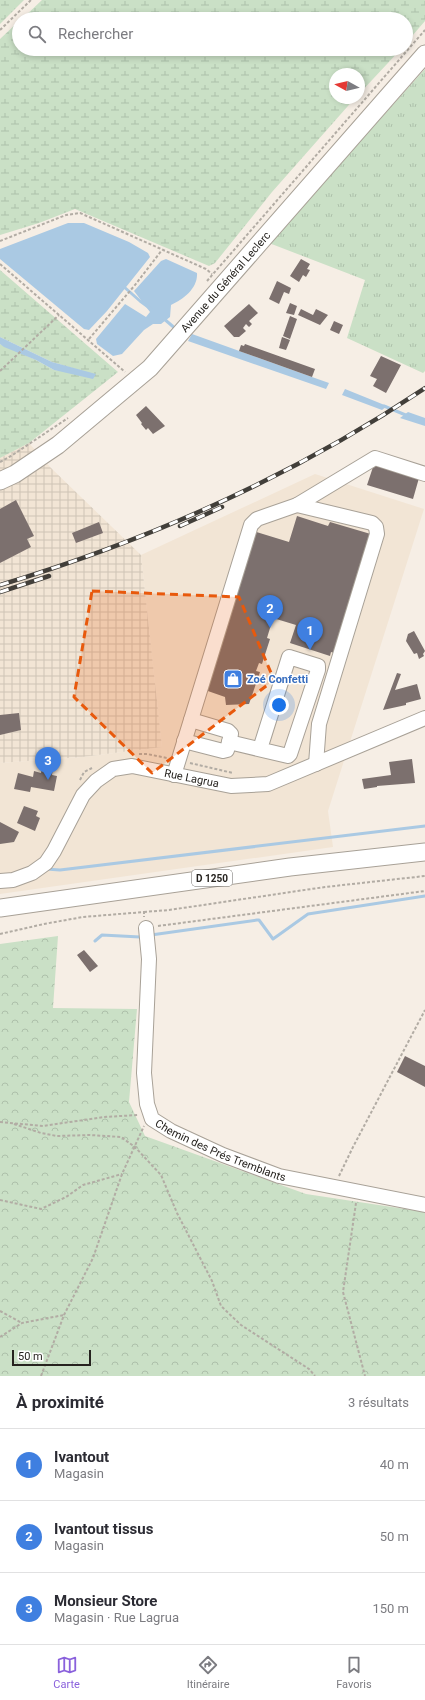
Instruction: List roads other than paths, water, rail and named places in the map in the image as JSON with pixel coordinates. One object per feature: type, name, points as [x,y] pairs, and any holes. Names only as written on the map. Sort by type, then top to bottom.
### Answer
[{"type":"main road","name":"Avenue du Général Leclerc","points":[[0,481],[15,474],[58,445],[150,368],[425,54]]},
{"type":"main road","name":"D 1250","points":[[0,908],[290,867],[425,852]]},
{"type":"street","points":[[174,775],[251,525],[257,519],[297,504],[375,458],[425,474]]},
{"type":"street","points":[[297,504],[372,523],[376,528],[377,534],[319,724],[316,764]]},
{"type":"street","points":[[229,742],[288,756],[290,754],[318,670],[318,666],[316,664],[289,657],[260,749]]},
{"type":"street","name":"Rue Lagrua","points":[[0,881],[13,880],[32,873],[46,863],[83,795],[102,776],[113,769],[132,766],[231,786],[268,784],[425,718]]},
{"type":"street","points":[[184,741],[223,752],[227,750],[231,734],[228,731],[191,720]]},
{"type":"street","points":[[283,755],[286,776]]},
{"type":"street","name":"Chemin des Prés Tremblants","points":[[146,928],[149,959],[144,1088],[150,1114],[158,1124],[223,1155],[279,1176],[425,1204]]},
{"type":"water","points":[[68,223],[84,223],[129,242],[148,253],[150,257],[107,311],[89,330],[84,329],[0,259],[0,249]]},
{"type":"water","points":[[166,259],[197,273],[197,278],[193,288],[181,300],[171,305],[170,317],[161,324],[153,324],[144,330],[122,354],[113,356],[97,344],[96,339],[125,304],[146,317],[150,312],[134,291],[161,261]]},
{"type":"water","points":[[192,334],[329,383],[326,389],[188,341]]},
{"type":"water","points":[[0,337],[52,362],[96,374],[93,379],[54,370],[36,360],[4,347],[0,344]]},
{"type":"water","points":[[345,389],[387,406],[382,410],[342,395]]},
{"type":"water","points":[[408,412],[425,418],[425,426],[400,418]]},
{"type":"waterway","points":[[123,286],[151,309]]},
{"type":"waterway","points":[[163,318],[177,330]]},
{"type":"waterway","points":[[384,406],[408,416]]},
{"type":"waterway","points":[[46,869],[60,870],[425,826]]},
{"type":"waterway","points":[[151,935],[259,920],[273,939],[308,914],[425,896]]},
{"type":"waterway","points":[[95,941],[102,935],[140,937]]},
{"type":"railway","points":[[0,585],[111,547],[166,526],[220,502],[273,477],[325,449],[376,420],[425,388]]},
{"type":"railway","points":[[180,526],[222,507]]},
{"type":"railway","points":[[0,592],[49,576]]},
{"type":"place","name":"Ivantout tissus","points":[[270,628]]},
{"type":"place","name":"Ivantout","points":[[310,650]]},
{"type":"place","name":"Zoé Confetti","points":[[233,679]]},
{"type":"place","name":"Monsieur Store","points":[[48,780]]}]
